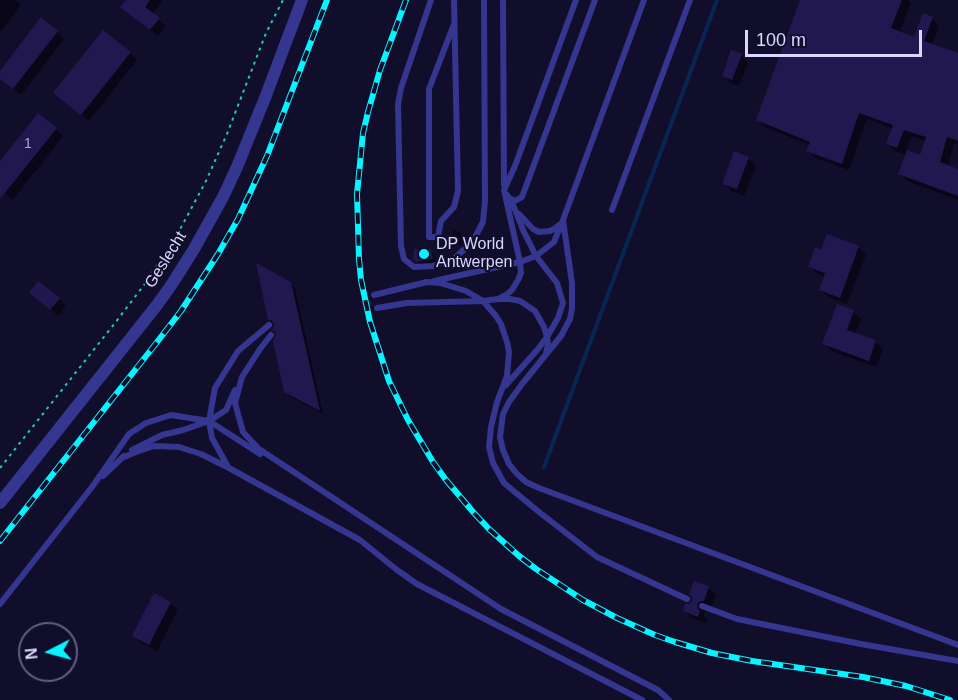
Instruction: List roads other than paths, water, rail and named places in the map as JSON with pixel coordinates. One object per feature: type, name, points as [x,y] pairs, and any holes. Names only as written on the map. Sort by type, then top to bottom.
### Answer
[{"type":"street","name":"Geslecht","points":[[0,503],[151,313],[184,266],[214,214],[237,167],[302,0]]},
{"type":"lane","points":[[431,0],[400,88],[398,104],[401,246],[404,259],[414,267],[434,266],[455,258],[473,241],[483,222],[485,201],[484,0]]},
{"type":"lane","points":[[454,0],[458,191],[454,207],[441,221],[438,237],[429,237],[429,89],[454,24]]},
{"type":"lane","points":[[498,299],[512,290],[521,273],[504,190],[503,0]]},
{"type":"lane","points":[[504,190],[576,0]]},
{"type":"lane","points":[[509,198],[515,201],[522,197],[595,0]]},
{"type":"lane","points":[[374,295],[520,262],[536,256],[554,242],[644,0]]},
{"type":"lane","points":[[612,210],[690,0]]},
{"type":"lane","points":[[502,389],[547,337],[558,318],[563,303],[557,284],[536,256],[504,190]]},
{"type":"lane","points":[[514,207],[529,226],[539,232],[554,230],[563,220]]},
{"type":"lane","points":[[563,220],[572,284],[572,309],[567,327],[522,384],[503,414],[500,437],[502,450],[517,474],[526,482],[550,492],[958,645]]},
{"type":"lane","points":[[428,282],[466,291],[483,301],[496,316],[504,332],[509,364],[497,402],[489,447],[493,463],[504,483],[597,557],[687,599]]},
{"type":"lane","points":[[376,308],[407,303],[498,299],[520,301],[535,311],[540,319],[548,345],[544,359]]},
{"type":"lane","points":[[229,468],[212,438],[209,421],[215,388],[238,351],[269,325]]},
{"type":"lane","points":[[92,487],[131,450],[162,435],[209,421],[226,410],[242,377],[272,335]]},
{"type":"lane","points":[[242,377],[235,403],[243,432],[259,449],[501,609],[658,690],[669,700]]},
{"type":"lane","points":[[0,604],[92,487],[129,434],[146,423],[171,415],[209,421],[301,481],[307,481]]},
{"type":"lane","points":[[122,458],[154,446],[179,447],[201,454],[360,540],[417,584],[642,700]]},
{"type":"lane","points":[[702,606],[737,620],[958,661]]},
{"type":"waterway","points":[[544,467],[717,0]]},
{"type":"railway","points":[[0,541],[181,311],[218,254],[238,219],[267,156],[327,0]]},
{"type":"railway","points":[[406,0],[380,70],[363,133],[357,194],[359,259],[370,322],[389,381],[408,420],[446,480],[489,529],[536,569],[583,600],[655,635],[712,653],[863,677],[906,686],[950,700]]},
{"type":"place","name":"DP World Antwerpen","points":[[424,254]]}]
